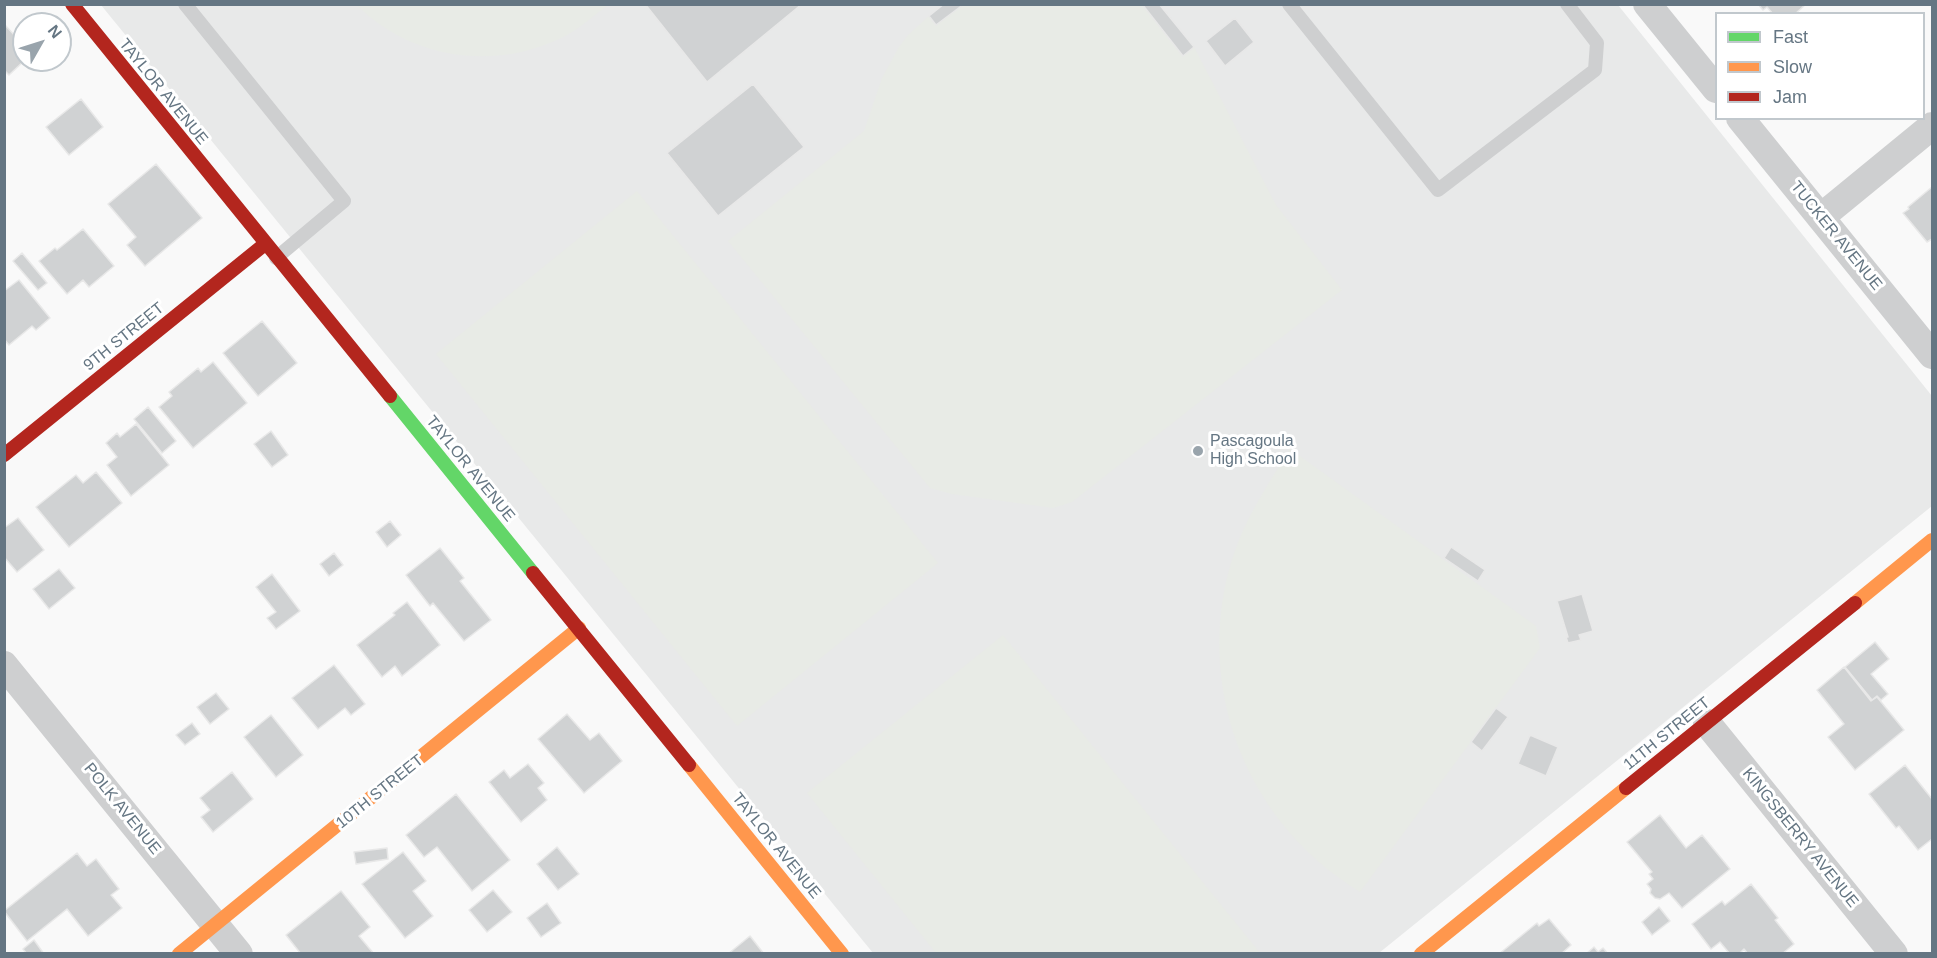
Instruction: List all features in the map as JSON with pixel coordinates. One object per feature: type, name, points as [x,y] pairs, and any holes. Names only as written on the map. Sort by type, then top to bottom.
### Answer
[{"type":"street","name":"TAYLOR AVENUE","points":[[72,4],[842,954]]},
{"type":"street","points":[[1647,4],[1715,88]]},
{"type":"street","name":"TUCKER AVENUE","points":[[1742,120],[1932,354]]},
{"type":"street","points":[[1821,217],[1932,126]]},
{"type":"street","name":"9TH STREET","points":[[4,455],[265,244]]},
{"type":"street","name":"11TH STREET","points":[[1421,954],[1932,540]]},
{"type":"street","name":"10TH STREET","points":[[179,954],[579,628]]},
{"type":"street","name":"POLK AVENUE","points":[[4,665],[239,954]]},
{"type":"street","name":"KINGSBERRY AVENUE","points":[[1707,723],[1894,954]]},
{"type":"lane","points":[[185,4],[344,201],[276,258]]},
{"type":"lane","points":[[1289,4],[1438,190],[1594,70],[1597,43],[1567,4]]},
{"type":"shaded area","name":"Pascagoula High School","points":[[101,5],[1618,5],[1932,396],[1932,506],[1379,953],[873,953]]},
{"type":"shaded area","points":[[357,5],[608,5],[559,39],[533,49],[506,55],[479,56],[452,54],[401,37],[378,23]]},
{"type":"shaded area","points":[[944,5],[1159,5],[1194,47],[1276,205],[1342,290],[1072,502],[1053,508],[952,494],[930,488],[728,241],[864,131],[882,78],[899,47],[908,35]]},
{"type":"shaded area","points":[[637,191],[938,563],[737,726],[436,354]]},
{"type":"shaded area","points":[[1290,449],[1536,626],[1540,648],[1360,892],[1316,860],[1276,815],[1254,780],[1237,743],[1226,703],[1220,663],[1220,621],[1226,580],[1244,528]]},
{"type":"shaded area","points":[[1003,635],[1260,953],[936,953],[807,793]]},
{"type":"building","points":[[645,4],[802,4],[707,82]]},
{"type":"building","points":[[944,4],[964,4],[936,25],[929,16]]},
{"type":"building","points":[[1142,4],[1159,4],[1194,47],[1183,56]]},
{"type":"building","points":[[1758,4],[1806,4],[1797,12],[1771,12],[1767,7],[1763,10]]},
{"type":"building","points":[[1235,18],[1254,42],[1225,66],[1206,41]]},
{"type":"building","points":[[5,25],[12,33],[12,72],[9,75],[4,70]]},
{"type":"building","points":[[753,84],[804,147],[718,216],[667,153]]},
{"type":"building","points":[[81,99],[103,127],[69,155],[46,127]]},
{"type":"building","points":[[156,164],[202,218],[145,266],[127,245],[136,237],[108,204]]},
{"type":"building","points":[[1932,187],[1932,239],[1927,242],[1903,213]]},
{"type":"building","points":[[83,229],[114,266],[89,287],[83,280],[67,294],[39,261]]},
{"type":"building","points":[[22,253],[47,283],[38,290],[13,261]]},
{"type":"building","points":[[19,280],[50,318],[36,330],[32,326],[9,345],[4,339],[4,291]]},
{"type":"building","points":[[262,321],[297,363],[258,396],[223,353]]},
{"type":"building","points":[[213,362],[247,403],[193,448],[159,407],[172,396],[169,392],[198,368],[201,372]]},
{"type":"building","points":[[148,407],[176,441],[162,453],[134,419]]},
{"type":"building","points":[[136,424],[169,465],[131,496],[107,465],[117,457],[106,443],[117,433],[120,437]]},
{"type":"building","points":[[271,431],[288,455],[272,467],[254,444]]},
{"type":"building","points":[[96,472],[122,503],[69,547],[36,507],[76,475],[83,483]]},
{"type":"building","points":[[18,518],[44,550],[17,572],[4,557],[4,528]]},
{"type":"building","points":[[390,521],[401,535],[387,547],[376,532]]},
{"type":"building","points":[[1451,547],[1485,570],[1478,581],[1444,558]]},
{"type":"building","points":[[440,548],[464,578],[460,581],[491,620],[464,641],[433,603],[430,606],[406,575]]},
{"type":"building","points":[[334,553],[343,565],[329,576],[320,564]]},
{"type":"building","points":[[59,569],[75,588],[49,609],[33,589]]},
{"type":"building","points":[[272,574],[300,611],[276,629],[267,618],[276,612],[256,587]]},
{"type":"building","points":[[1582,594],[1593,631],[1579,635],[1581,640],[1568,643],[1557,601]]},
{"type":"building","points":[[407,602],[440,645],[402,676],[395,666],[382,677],[357,645],[395,615],[393,613]]},
{"type":"building","points":[[1875,642],[1889,659],[1871,674],[1888,694],[1881,700],[1877,696],[1872,700],[1845,667]]},
{"type":"building","points":[[334,665],[365,704],[351,715],[345,708],[318,729],[292,698]]},
{"type":"building","points":[[1844,667],[1871,701],[1877,697],[1904,730],[1855,770],[1828,737],[1844,724],[1817,690]]},
{"type":"building","points":[[216,693],[229,709],[210,724],[197,707]]},
{"type":"building","points":[[1496,708],[1508,717],[1482,751],[1471,742]]},
{"type":"building","points":[[567,714],[590,740],[599,733],[622,761],[584,793],[538,739]]},
{"type":"building","points":[[271,715],[303,755],[276,777],[244,737]]},
{"type":"building","points":[[192,723],[200,734],[185,745],[176,735]]},
{"type":"building","points":[[1530,735],[1558,747],[1546,776],[1518,764]]},
{"type":"building","points":[[528,764],[544,783],[538,788],[547,800],[521,822],[489,782],[504,770],[510,778]]},
{"type":"building","points":[[1905,765],[1932,799],[1932,839],[1918,850],[1899,826],[1896,828],[1869,794]]},
{"type":"building","points":[[232,772],[253,799],[213,832],[201,817],[210,810],[200,798]]},
{"type":"building","points":[[456,794],[510,860],[472,891],[437,847],[424,857],[406,835]]},
{"type":"building","points":[[1660,815],[1686,848],[1702,835],[1730,869],[1682,908],[1669,893],[1660,899],[1650,893],[1651,889],[1647,884],[1653,879],[1649,874],[1652,872],[1627,842]]},
{"type":"building","points":[[557,847],[579,874],[558,890],[537,864]]},
{"type":"building","points":[[387,848],[388,859],[356,864],[354,852]]},
{"type":"building","points":[[403,852],[426,881],[413,891],[433,916],[405,938],[362,884]]},
{"type":"building","points":[[77,853],[87,866],[96,859],[119,889],[111,895],[122,908],[88,936],[67,909],[27,941],[4,911]]},
{"type":"building","points":[[1751,884],[1778,918],[1775,920],[1794,944],[1782,954],[1748,954],[1744,949],[1739,954],[1730,954],[1720,942],[1711,949],[1692,924],[1722,901],[1725,905]]},
{"type":"building","points":[[493,890],[512,912],[487,932],[469,910]]},
{"type":"building","points":[[341,891],[370,927],[359,936],[374,954],[301,954],[286,935]]},
{"type":"building","points":[[547,903],[561,923],[541,937],[527,918]]},
{"type":"building","points":[[1659,907],[1670,921],[1652,935],[1642,922]]},
{"type":"building","points":[[1549,919],[1571,945],[1561,954],[1499,954],[1537,923],[1539,926]]},
{"type":"building","points":[[750,936],[764,954],[728,954]]},
{"type":"building","points":[[34,940],[44,954],[27,954],[23,949]]},
{"type":"building","points":[[1594,947],[1598,952],[1603,948],[1608,954],[1586,954]]},
{"type":"traffic: fast","points":[[390,396],[533,573]]},
{"type":"traffic: slow","points":[[1855,603],[1932,540]]},
{"type":"traffic: slow","points":[[179,954],[579,628]]},
{"type":"traffic: slow","points":[[689,765],[842,954]]},
{"type":"traffic: slow","points":[[1421,954],[1626,788]]},
{"type":"traffic: jam","points":[[72,4],[390,396]]},
{"type":"traffic: jam","points":[[4,455],[265,244]]},
{"type":"traffic: jam","points":[[533,573],[689,765]]},
{"type":"traffic: jam","points":[[1626,788],[1855,603]]},
{"type":"place","name":"Pascagoula High School","points":[[1198,451]]}]
